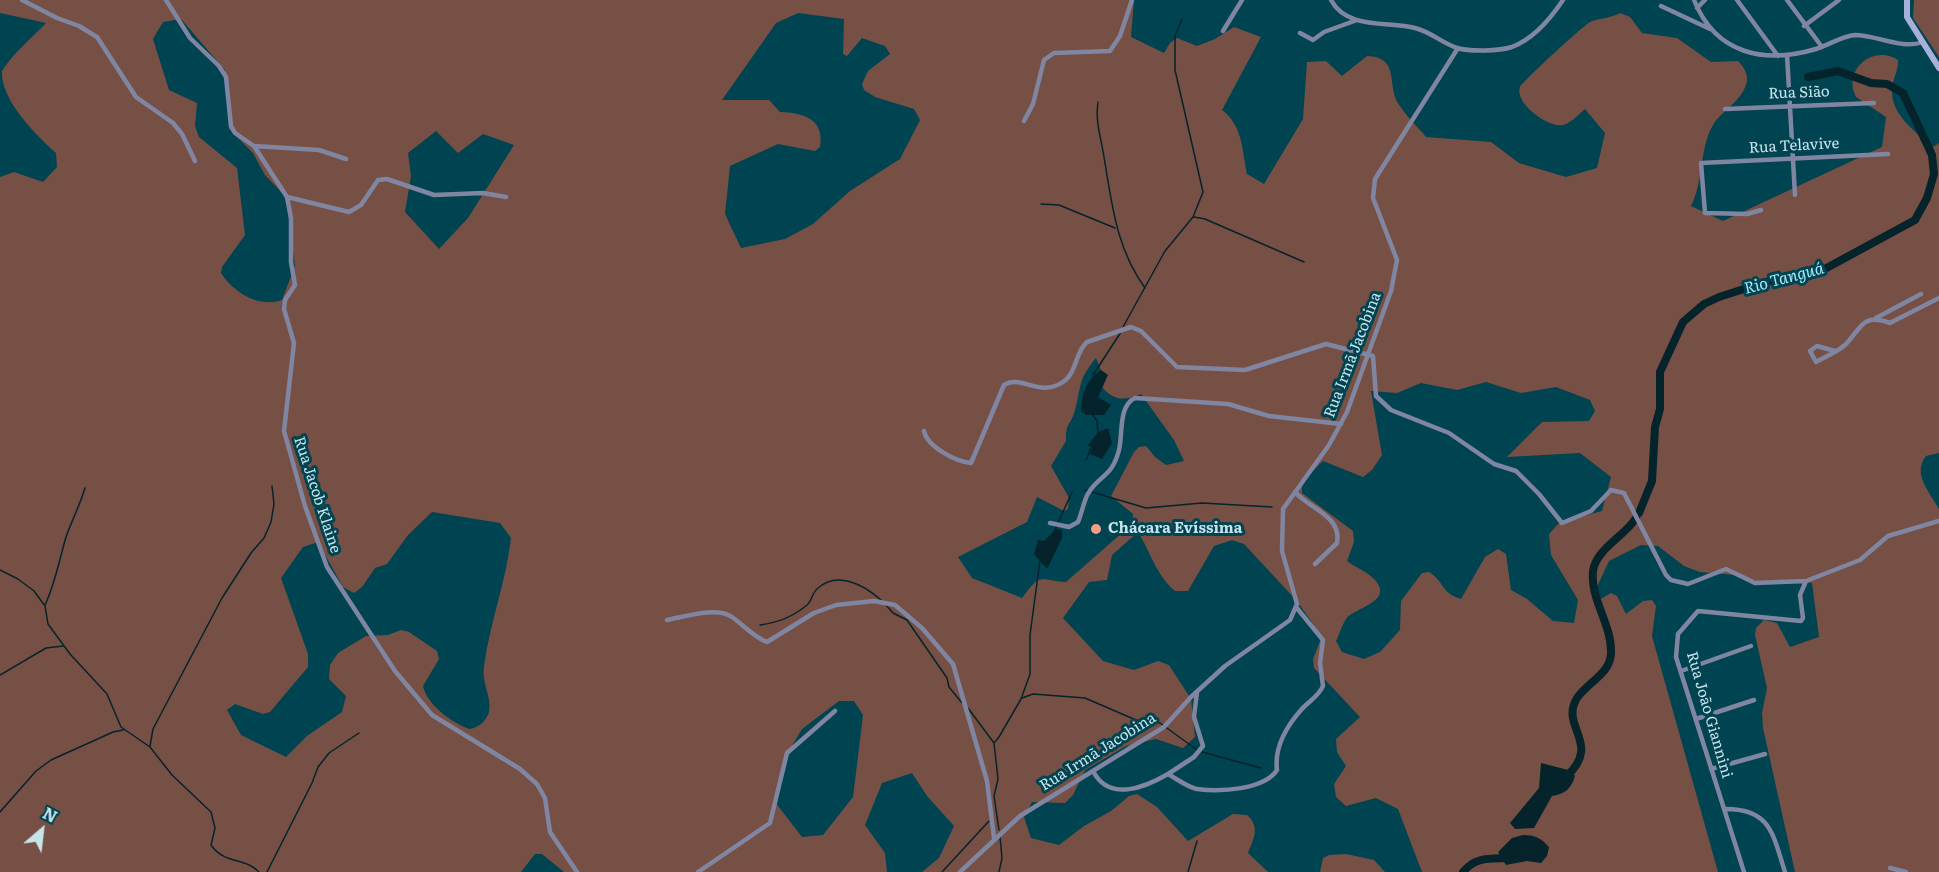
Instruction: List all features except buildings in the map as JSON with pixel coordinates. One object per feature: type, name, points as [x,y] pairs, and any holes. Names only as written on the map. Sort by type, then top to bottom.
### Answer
[{"type":"main road","points":[[1907,0],[1908,17],[1939,68]]},
{"type":"street","points":[[22,0],[57,18],[79,26],[97,37],[136,97],[173,123],[182,134],[195,161]]},
{"type":"street","name":"Rua Jacob Klaine","points":[[166,0],[190,38],[223,71],[229,95],[231,126],[235,133],[254,146],[287,196],[291,218],[291,262],[295,285],[285,300],[284,309],[294,343],[284,431],[305,506],[327,567],[394,671],[432,715],[520,769],[537,784],[545,798],[550,832],[577,872]]},
{"type":"street","points":[[1024,121],[1033,104],[1044,60],[1054,53],[1110,51],[1120,36],[1132,0]]},
{"type":"street","points":[[1223,31],[1242,0]]},
{"type":"street","points":[[1331,0],[1343,14],[1357,20],[1413,27],[1432,33],[1458,48],[1493,50],[1512,47],[1538,28],[1563,0]]},
{"type":"street","points":[[1694,0],[1711,29]]},
{"type":"street","points":[[1697,8],[1705,0]]},
{"type":"street","points":[[1737,0],[1778,56]]},
{"type":"street","points":[[1787,0],[1804,26],[1822,47]]},
{"type":"street","points":[[1804,26],[1839,0]]},
{"type":"street","points":[[1661,6],[1711,29],[1733,47],[1753,55],[1787,56],[1822,47],[1852,35],[1908,44],[1924,42]]},
{"type":"street","points":[[1300,33],[1314,40],[1324,32],[1357,20]]},
{"type":"street","name":"Rua Irmã Jacobina","points":[[960,872],[1020,816],[1164,728],[1225,666],[1290,620],[1296,607],[1282,551],[1283,509],[1341,424],[1391,291],[1397,260],[1373,198],[1376,178],[1458,48]]},
{"type":"street","points":[[1787,56],[1795,195]]},
{"type":"street","name":"Rua Sião","points":[[1725,109],[1874,103]]},
{"type":"street","points":[[254,146],[319,150],[346,159]]},
{"type":"street","name":"Rua Telavive","points":[[1761,210],[1747,214],[1708,214],[1703,211],[1701,163],[1888,154]]},
{"type":"street","points":[[287,196],[349,212],[361,205],[378,180],[387,178],[434,195],[483,193],[506,197]]},
{"type":"street","points":[[1835,351],[1817,346],[1810,351],[1816,362],[1844,346],[1860,324],[1921,294]]},
{"type":"street","points":[[1876,318],[1890,323],[1939,298]]},
{"type":"street","points":[[924,431],[928,440],[943,451],[971,463],[1004,385],[1017,381],[1039,389],[1062,383],[1070,375],[1082,346],[1131,327],[1141,331],[1177,367],[1245,370],[1326,344],[1369,353],[1374,361],[1376,396],[1391,410],[1449,434],[1494,464],[1516,471],[1539,494],[1562,523],[1591,511],[1611,490],[1624,493],[1666,575],[1679,584],[1688,584],[1726,569],[1755,583],[1806,581],[1860,560],[1888,536],[1939,521]]},
{"type":"street","points":[[1050,523],[1069,527],[1078,522],[1088,493],[1108,475],[1113,465],[1119,451],[1125,407],[1135,398],[1228,404],[1269,416],[1341,424]]},
{"type":"street","points":[[1295,492],[1303,502],[1332,520],[1337,531],[1337,543],[1315,564]]},
{"type":"street","name":"Rua João Giannini","points":[[1744,872],[1676,657],[1678,634],[1698,611],[1801,621],[1803,618],[1800,595],[1806,581]]},
{"type":"street","points":[[667,620],[727,613],[755,637],[767,642],[814,613],[836,605],[874,601],[894,605],[922,628],[953,664],[987,781],[994,838]]},
{"type":"street","points":[[1168,774],[1197,789],[1221,789],[1263,783],[1274,775],[1277,770],[1275,756],[1278,745],[1300,711],[1323,686],[1320,663],[1323,640],[1296,607]]},
{"type":"street","points":[[1680,671],[1751,646]]},
{"type":"street","points":[[1093,771],[1103,786],[1115,790],[1152,783],[1194,757],[1203,746],[1194,717],[1197,692]]},
{"type":"street","points":[[1696,719],[1754,700]]},
{"type":"street","points":[[698,872],[770,823],[787,753],[835,711]]},
{"type":"street","points":[[1711,769],[1765,754]]},
{"type":"street","points":[[1724,808],[1738,808],[1762,818],[1770,826],[1785,872]]},
{"type":"street","points":[[1890,868],[1906,872]]},
{"type":"shaded area","points":[[0,0],[1134,0],[1131,37],[1164,53],[1170,43],[1177,38],[1197,46],[1215,39],[1234,27],[1261,37],[1222,110],[1229,116],[1238,131],[1247,174],[1264,184],[1303,119],[1307,62],[1326,61],[1342,76],[1367,56],[1384,61],[1391,73],[1398,103],[1426,137],[1491,142],[1519,163],[1566,177],[1597,168],[1605,133],[1585,109],[1566,124],[1549,123],[1527,107],[1522,100],[1520,87],[1590,22],[1620,13],[1630,17],[1642,33],[1677,38],[1711,62],[1738,61],[1745,70],[1747,81],[1745,88],[1717,119],[1705,144],[1698,186],[1691,206],[1723,221],[1882,147],[1886,117],[1856,97],[1853,78],[1862,62],[1870,58],[1879,55],[1898,60],[1892,88],[1896,109],[1906,123],[1933,147],[1939,143],[1939,453],[1926,456],[1922,463],[1921,476],[1939,509],[1939,872],[1795,872],[1763,728],[1762,713],[1767,688],[1755,635],[1756,628],[1764,620],[1777,623],[1790,647],[1819,637],[1812,583],[1784,580],[1760,582],[1736,575],[1700,572],[1684,566],[1658,546],[1641,545],[1609,561],[1595,591],[1601,599],[1611,593],[1617,596],[1626,614],[1643,601],[1652,600],[1656,606],[1652,636],[1718,872],[1422,872],[1398,809],[1376,798],[1346,806],[1336,797],[1334,784],[1346,766],[1337,752],[1336,739],[1360,717],[1314,668],[1313,659],[1322,636],[1296,600],[1244,544],[1232,540],[1214,546],[1188,591],[1175,591],[1158,571],[1138,532],[1112,555],[1107,580],[1089,582],[1063,618],[1103,661],[1134,670],[1158,661],[1169,665],[1191,699],[1195,737],[1183,748],[1156,739],[1126,746],[1085,770],[1073,795],[1065,803],[1032,802],[1024,817],[1031,838],[1059,845],[1084,826],[1111,811],[1129,796],[1137,794],[1157,807],[1188,841],[1233,814],[1247,815],[1255,829],[1248,853],[1268,872],[922,872],[939,858],[954,826],[927,796],[912,773],[882,783],[865,825],[885,853],[887,872],[564,872],[542,854],[535,854],[521,872],[0,872],[0,177],[14,172],[43,182],[57,167],[56,153],[30,128],[13,105],[3,82],[2,71],[46,23],[0,13]],"holes":[[[798,13],[844,19],[843,54],[847,56],[862,38],[885,46],[890,54],[868,71],[862,84],[864,90],[875,97],[914,109],[920,120],[900,159],[850,191],[813,224],[785,239],[741,248],[725,214],[730,166],[778,144],[815,151],[820,147],[819,129],[815,123],[804,116],[780,112],[769,100],[722,100],[776,23]],[[181,19],[225,70],[229,129],[253,153],[265,175],[286,197],[295,266],[282,300],[265,302],[248,297],[233,287],[221,273],[222,267],[245,235],[237,168],[199,137],[195,126],[197,103],[169,90],[153,39],[163,22]],[[436,131],[458,153],[483,134],[514,145],[468,218],[439,249],[405,212],[411,176],[408,153]],[[1096,358],[1103,375],[1102,387],[1106,392],[1120,398],[1130,398],[1141,394],[1174,440],[1184,461],[1166,465],[1146,446],[1139,447],[1134,452],[1111,496],[1133,514],[1132,524],[1066,582],[1044,579],[1036,581],[1022,598],[972,578],[958,557],[1027,522],[1037,497],[1064,511],[1068,509],[1069,498],[1051,466],[1066,441],[1068,427],[1086,372]],[[1486,382],[1521,393],[1556,387],[1590,400],[1595,411],[1589,421],[1542,422],[1507,457],[1580,453],[1611,477],[1602,511],[1559,523],[1549,534],[1551,555],[1578,600],[1574,623],[1553,621],[1527,599],[1511,590],[1506,554],[1498,549],[1485,557],[1461,599],[1450,594],[1434,575],[1429,572],[1422,573],[1401,601],[1400,630],[1380,652],[1364,659],[1342,652],[1336,641],[1346,619],[1377,599],[1380,588],[1372,577],[1347,561],[1354,542],[1353,531],[1302,493],[1302,481],[1323,461],[1363,477],[1372,470],[1382,455],[1371,391],[1397,393],[1421,383],[1457,390]],[[432,512],[500,523],[511,538],[483,672],[490,706],[484,722],[469,729],[448,717],[429,700],[423,686],[439,659],[437,651],[409,632],[401,630],[388,635],[366,636],[338,653],[330,665],[329,679],[346,696],[342,712],[307,736],[286,757],[241,735],[227,710],[235,704],[263,714],[270,712],[308,667],[308,654],[281,578],[303,547],[318,542],[343,587],[354,593],[362,587],[375,568],[387,564],[408,535]],[[839,701],[854,701],[863,715],[853,797],[823,835],[802,837],[775,802],[787,754],[802,729]]]},
{"type":"shaded area","points":[[1914,0],[1939,0],[1939,57],[1913,18]]},
{"type":"shaded area","points":[[1346,854],[1374,860],[1385,872],[1320,872],[1323,858],[1329,855]]},
{"type":"water","points":[[1101,370],[1108,375],[1098,397],[1111,405],[1104,415],[1086,415],[1081,411],[1084,393],[1089,382]]},
{"type":"water","points":[[1108,428],[1112,443],[1102,459],[1090,454],[1092,448],[1088,445],[1098,432]]},
{"type":"water","points":[[1056,529],[1062,530],[1062,538],[1047,569],[1034,554],[1038,540],[1044,541]]},
{"type":"water","points":[[1541,763],[1572,771],[1575,776],[1567,790],[1552,796],[1534,828],[1515,829],[1510,823],[1539,788]]},
{"type":"water","points":[[1523,835],[1534,836],[1543,841],[1549,847],[1547,856],[1541,863],[1527,861],[1506,865],[1498,852],[1512,838]]},
{"type":"waterway","points":[[1123,327],[1165,251],[1193,217],[1203,192],[1175,70],[1175,36],[1182,19]]},
{"type":"waterway","name":"Rio Tanguá","points":[[1639,513],[1652,481],[1655,427],[1660,409],[1660,372],[1683,322],[1704,304],[1719,297],[1769,281],[1821,271],[1915,220],[1927,198],[1934,174],[1932,155],[1903,93],[1887,84],[1871,83],[1838,71],[1808,77]]},
{"type":"waterway","points":[[1098,102],[1099,130],[1121,241],[1135,273],[1145,288]]},
{"type":"waterway","points":[[1041,204],[1059,205],[1115,228]]},
{"type":"waterway","points":[[1194,217],[1205,219],[1304,262]]},
{"type":"waterway","points":[[1093,375],[1121,332]]},
{"type":"waterway","points":[[1093,415],[1097,421],[1098,433]]},
{"type":"waterway","points":[[1086,460],[1091,448]]},
{"type":"waterway","points":[[150,746],[153,729],[222,598],[251,553],[264,538],[271,522],[274,504],[272,486]]},
{"type":"waterway","points":[[45,605],[66,537],[85,488]]},
{"type":"waterway","points":[[1085,490],[1146,508],[1202,503],[1272,507]]},
{"type":"waterway","points":[[1053,534],[1072,492]]},
{"type":"waterway","name":"Rio Tanguá","points":[[1566,777],[1576,765],[1581,754],[1573,708],[1577,698],[1604,671],[1610,659],[1608,631],[1597,601],[1593,581],[1595,563],[1605,549],[1636,518]]},
{"type":"waterway","points":[[994,743],[1021,699],[1030,674],[1030,635],[1040,560]]},
{"type":"waterway","points":[[0,570],[18,579],[34,591],[45,606],[48,624],[70,654],[107,694],[121,727],[150,747],[172,775],[211,812],[215,828],[211,845],[222,856],[248,864],[259,872]]},
{"type":"waterway","points":[[760,625],[791,616],[809,603],[817,589],[833,581],[842,580],[859,585],[881,600]]},
{"type":"waterway","points":[[886,605],[893,613],[907,620],[947,678],[949,687],[962,703]]},
{"type":"waterway","points":[[0,675],[46,648],[63,646]]},
{"type":"waterway","points":[[1022,698],[1033,694],[1085,698],[1136,720],[1160,723],[1197,750]]},
{"type":"waterway","points":[[968,708],[994,743],[998,779],[994,796],[999,830]]},
{"type":"waterway","points":[[0,812],[36,771],[51,760],[113,732],[123,730]]},
{"type":"waterway","points":[[267,872],[318,767],[329,753],[359,733]]},
{"type":"waterway","points":[[1202,752],[1261,768]]},
{"type":"waterway","points":[[942,872],[989,821]]},
{"type":"waterway","points":[[999,872],[1002,858],[1000,837]]},
{"type":"waterway","points":[[1188,872],[1197,841]]},
{"type":"waterway","name":"Rio Tanguá","points":[[1463,872],[1479,861],[1510,858]]},
{"type":"place","name":"Chácara Evíssima","points":[[1096,529]]}]
